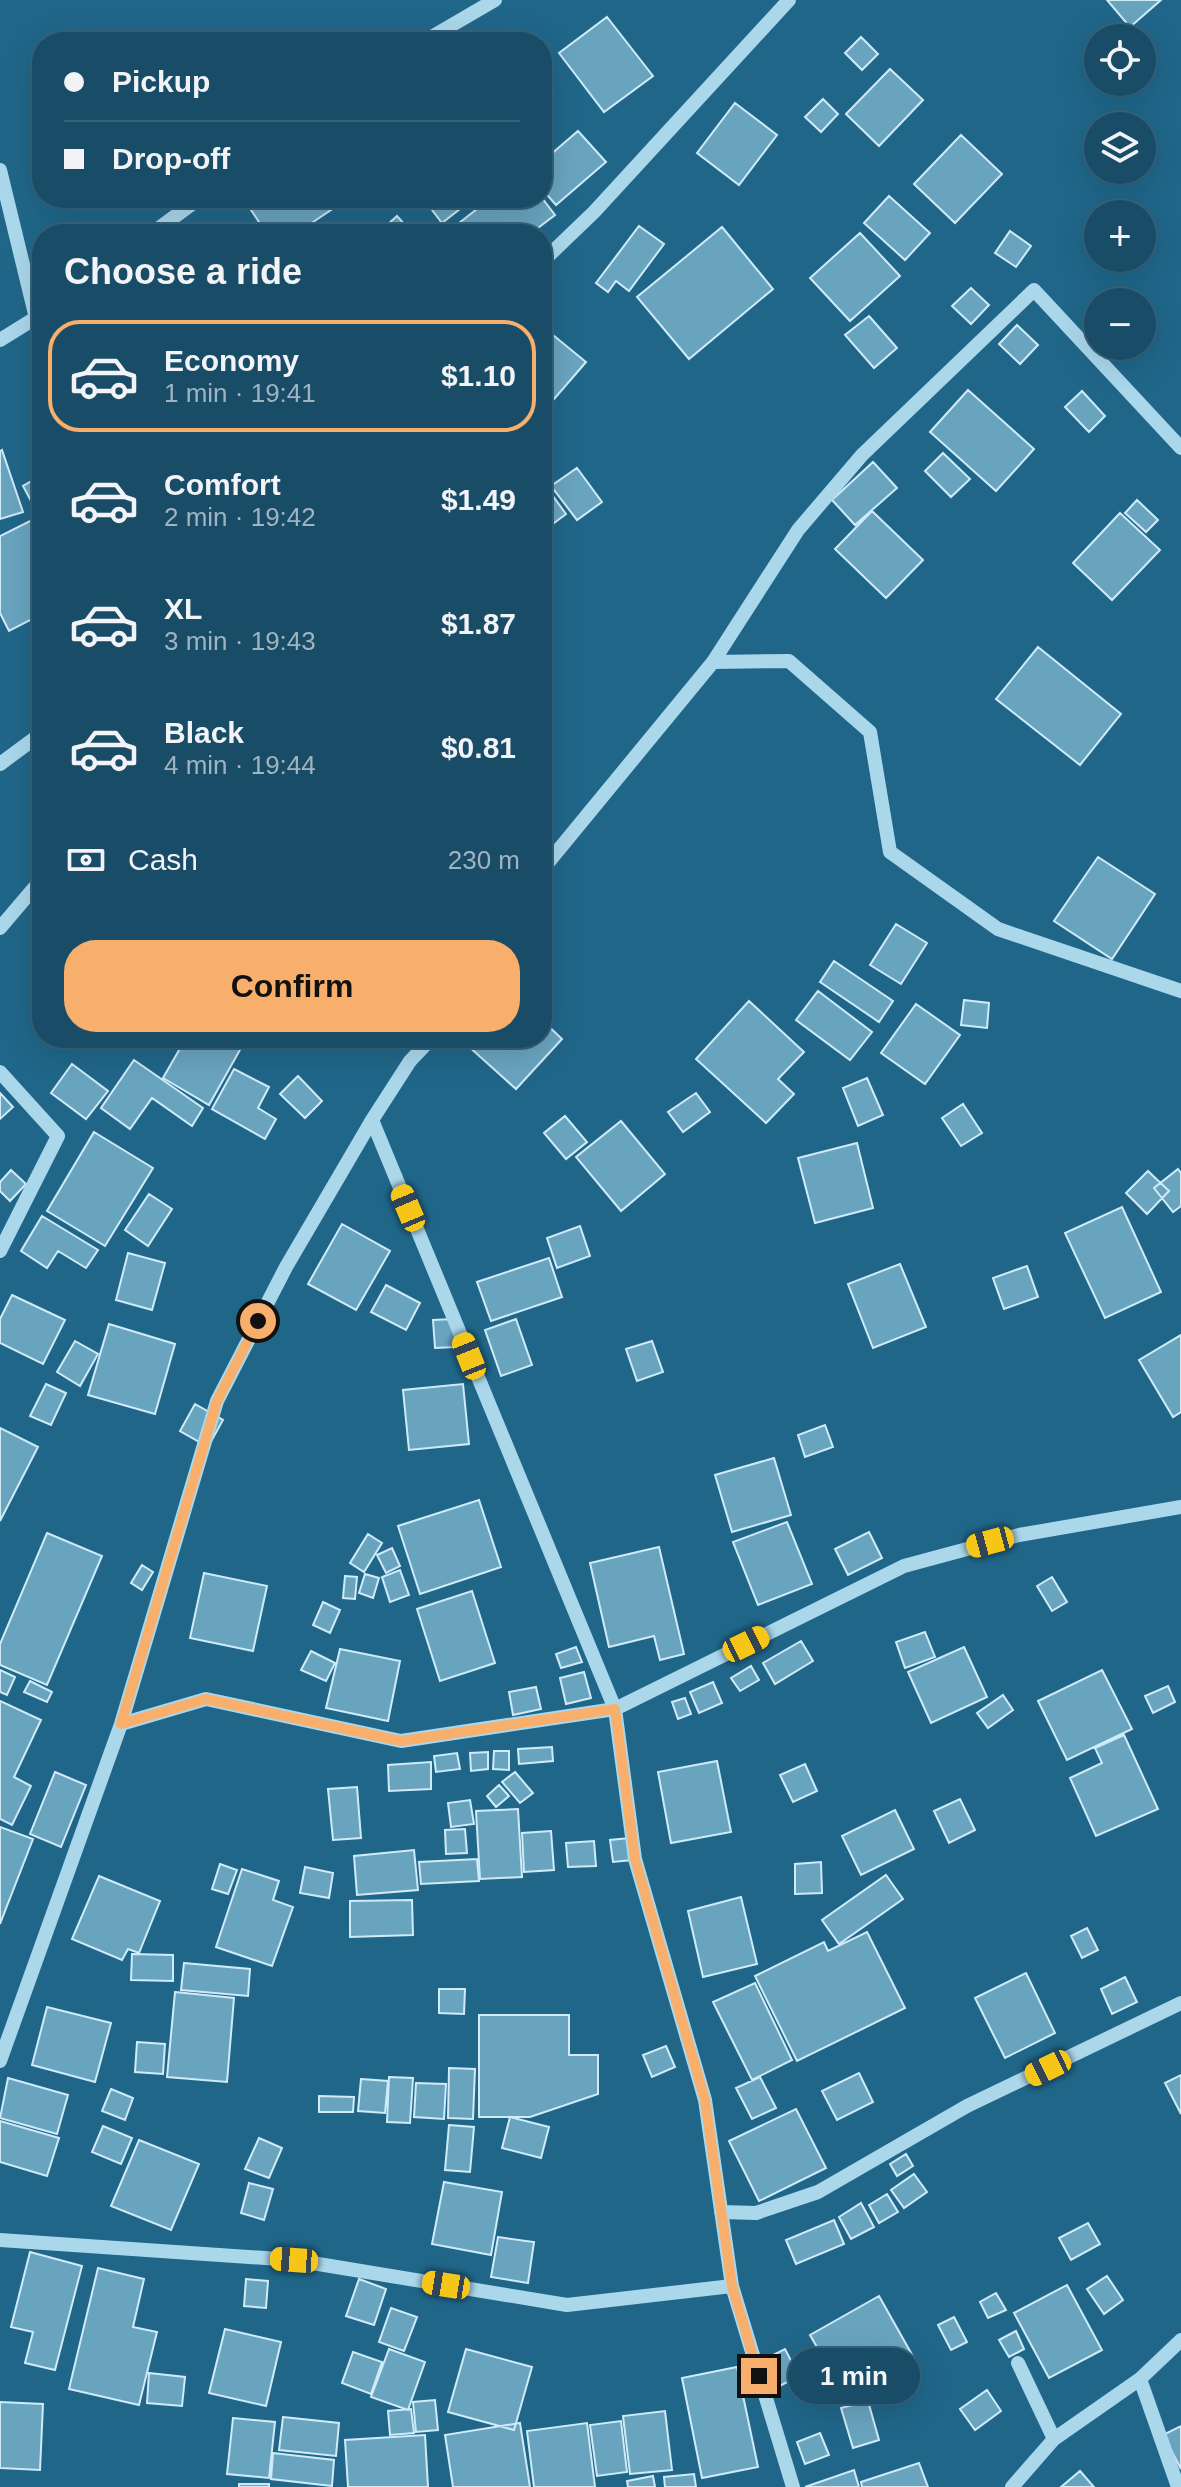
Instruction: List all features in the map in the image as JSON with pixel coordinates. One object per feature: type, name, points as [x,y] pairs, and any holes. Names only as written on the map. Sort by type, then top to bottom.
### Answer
[{"type":"street","points":[[440,32],[495,0]]},
{"type":"street","points":[[552,252],[594,212],[789,0]]},
{"type":"street","points":[[0,170],[32,290]]},
{"type":"street","points":[[165,224],[186,208]]},
{"type":"street","points":[[552,858],[713,662],[798,530],[843,477],[1034,290],[1181,448]]},
{"type":"street","points":[[0,340],[32,320]]},
{"type":"street","points":[[713,662],[789,661],[870,732],[890,852],[986,921],[998,929],[1181,991]]},
{"type":"street","points":[[0,764],[32,740]]},
{"type":"street","points":[[0,928],[32,890]]},
{"type":"street","points":[[0,2061],[121,1724],[217,1401],[286,1267],[372,1120],[410,1061],[422,1048]]},
{"type":"street","points":[[0,1072],[58,1136],[0,1251]]},
{"type":"street","points":[[372,1120],[615,1709],[635,1859],[705,2100],[732,2286],[793,2487]]},
{"type":"street","points":[[121,1724],[206,1699],[401,1741],[615,1709],[904,1566],[1019,1535],[1181,1507]]},
{"type":"street","points":[[721,2212],[756,2213],[818,2192],[967,2106],[1181,2003]]},
{"type":"street","points":[[0,2240],[294,2260],[567,2305],[732,2286]]},
{"type":"street","points":[[1012,2487],[1054,2439],[1140,2379],[1181,2340]]},
{"type":"street","points":[[1018,2363],[1054,2439]]},
{"type":"street","points":[[1140,2379],[1178,2487]]},
{"type":"building","points":[[1107,0],[1161,0],[1133,24],[1127,24]]},
{"type":"building","points":[[607,17],[653,76],[604,112],[559,53]]},
{"type":"building","points":[[861,37],[878,54],[862,70],[845,53]]},
{"type":"building","points":[[890,69],[923,100],[879,146],[846,114]]},
{"type":"building","points":[[823,99],[838,114],[821,132],[805,117]]},
{"type":"building","points":[[735,103],[777,135],[739,185],[697,153]]},
{"type":"building","points":[[578,131],[606,162],[556,205],[552,200],[552,153]]},
{"type":"building","points":[[961,135],[1002,174],[955,223],[914,184]]},
{"type":"building","points":[[889,196],[930,233],[905,260],[864,223]]},
{"type":"building","points":[[250,208],[334,208],[310,224],[260,224]]},
{"type":"building","points":[[431,208],[461,208],[442,223]]},
{"type":"building","points":[[478,208],[550,208],[555,215],[543,224],[458,224]]},
{"type":"building","points":[[397,216],[404,224],[388,224]]},
{"type":"building","points":[[639,226],[664,244],[629,291],[616,281],[608,292],[596,283]]},
{"type":"building","points":[[722,227],[773,289],[689,359],[637,297]]},
{"type":"building","points":[[1010,231],[1031,246],[1016,267],[995,253]]},
{"type":"building","points":[[860,233],[900,276],[850,321],[810,278]]},
{"type":"building","points":[[971,288],[989,305],[971,324],[952,306]]},
{"type":"building","points":[[869,316],[897,348],[874,368],[845,335]]},
{"type":"building","points":[[1017,325],[1038,345],[1020,364],[999,344]]},
{"type":"building","points":[[552,334],[586,362],[552,401]]},
{"type":"building","points":[[968,390],[1034,449],[996,491],[930,432]]},
{"type":"building","points":[[1082,391],[1105,416],[1089,432],[1065,407]]},
{"type":"building","points":[[0,451],[23,512],[0,519]]},
{"type":"building","points":[[943,453],[970,479],[951,497],[925,471]]},
{"type":"building","points":[[873,462],[897,488],[855,525],[832,500]]},
{"type":"building","points":[[577,468],[602,502],[577,520],[552,485]]},
{"type":"building","points":[[32,481],[32,503],[23,486]]},
{"type":"building","points":[[552,495],[566,514],[552,524]]},
{"type":"building","points":[[1137,500],[1158,520],[1146,532],[1125,513]]},
{"type":"building","points":[[872,511],[923,560],[886,598],[835,549]]},
{"type":"building","points":[[1120,513],[1160,550],[1112,600],[1073,563]]},
{"type":"building","points":[[32,520],[32,619],[9,631],[0,613],[0,536]]},
{"type":"building","points":[[1038,647],[1121,714],[1080,765],[996,699]]},
{"type":"building","points":[[1098,857],[1155,894],[1112,959],[1054,921]]},
{"type":"building","points":[[896,924],[927,943],[901,984],[870,965]]},
{"type":"building","points":[[834,961],[893,1001],[879,1022],[820,982]]},
{"type":"building","points":[[818,991],[872,1032],[850,1060],[796,1020]]},
{"type":"building","points":[[964,1000],[989,1003],[987,1028],[961,1025]]},
{"type":"building","points":[[749,1001],[804,1052],[778,1079],[794,1094],[766,1123],[696,1059]]},
{"type":"building","points":[[916,1004],[960,1035],[925,1084],[881,1053]]},
{"type":"building","points":[[552,1030],[562,1039],[516,1089],[470,1048],[552,1048]]},
{"type":"building","points":[[180,1048],[241,1048],[209,1105],[163,1078]]},
{"type":"building","points":[[134,1060],[203,1108],[192,1126],[152,1098],[130,1129],[101,1108]]},
{"type":"building","points":[[72,1064],[108,1091],[86,1119],[51,1093]]},
{"type":"building","points":[[234,1069],[269,1087],[258,1108],[276,1119],[265,1139],[212,1109]]},
{"type":"building","points":[[298,1076],[322,1101],[305,1118],[280,1094]]},
{"type":"building","points":[[867,1078],[883,1115],[858,1126],[843,1088]]},
{"type":"building","points":[[0,1093],[13,1107],[0,1119]]},
{"type":"building","points":[[696,1093],[710,1112],[683,1132],[668,1112]]},
{"type":"building","points":[[963,1104],[982,1133],[961,1146],[942,1118]]},
{"type":"building","points":[[565,1116],[587,1142],[566,1159],[544,1133]]},
{"type":"building","points":[[621,1121],[665,1174],[621,1211],[576,1157]]},
{"type":"building","points":[[94,1132],[153,1168],[105,1246],[47,1211]]},
{"type":"building","points":[[857,1143],[873,1208],[815,1223],[798,1158]]},
{"type":"building","points":[[1178,1169],[1181,1173],[1181,1206],[1173,1212],[1154,1188]]},
{"type":"building","points":[[11,1170],[26,1184],[10,1201],[0,1191],[0,1182]]},
{"type":"building","points":[[1148,1171],[1169,1191],[1147,1214],[1126,1193]]},
{"type":"building","points":[[149,1194],[172,1209],[148,1246],[125,1230]]},
{"type":"building","points":[[1122,1207],[1161,1292],[1105,1318],[1065,1233]]},
{"type":"building","points":[[42,1216],[98,1250],[86,1268],[58,1251],[47,1268],[21,1251]]},
{"type":"building","points":[[342,1224],[390,1251],[356,1310],[308,1284]]},
{"type":"building","points":[[580,1226],[590,1256],[557,1268],[547,1238]]},
{"type":"building","points":[[128,1253],[165,1263],[152,1310],[116,1300]]},
{"type":"building","points":[[549,1258],[562,1297],[491,1321],[477,1282]]},
{"type":"building","points":[[900,1264],[926,1327],[873,1348],[848,1284]]},
{"type":"building","points":[[1027,1266],[1038,1297],[1004,1309],[993,1278]]},
{"type":"building","points":[[386,1285],[420,1303],[406,1330],[371,1312]]},
{"type":"building","points":[[12,1295],[65,1320],[43,1364],[0,1343],[0,1319]]},
{"type":"building","points":[[453,1319],[456,1347],[435,1348],[433,1320]]},
{"type":"building","points":[[516,1319],[532,1365],[501,1376],[485,1330]]},
{"type":"building","points":[[109,1324],[175,1344],[155,1414],[88,1395]]},
{"type":"building","points":[[1181,1335],[1181,1412],[1173,1417],[1139,1360]]},
{"type":"building","points":[[75,1341],[98,1354],[80,1386],[57,1372]]},
{"type":"building","points":[[652,1341],[663,1372],[637,1381],[626,1349]]},
{"type":"building","points":[[46,1384],[66,1393],[51,1425],[30,1416]]},
{"type":"building","points":[[463,1384],[469,1444],[409,1450],[403,1390]]},
{"type":"building","points":[[195,1404],[223,1420],[208,1447],[180,1431]]},
{"type":"building","points":[[825,1425],[833,1447],[805,1457],[798,1435]]},
{"type":"building","points":[[0,1428],[38,1447],[0,1521]]},
{"type":"building","points":[[774,1458],[791,1515],[732,1532],[715,1475]]},
{"type":"building","points":[[479,1500],[501,1567],[420,1594],[398,1526]]},
{"type":"building","points":[[787,1522],[812,1584],[758,1605],[733,1542]]},
{"type":"building","points":[[869,1532],[882,1558],[848,1575],[835,1549]]},
{"type":"building","points":[[47,1533],[102,1556],[47,1685],[0,1665],[0,1644]]},
{"type":"building","points":[[368,1534],[382,1543],[364,1572],[350,1563]]},
{"type":"building","points":[[659,1547],[684,1654],[660,1660],[654,1636],[609,1647],[590,1563]]},
{"type":"building","points":[[392,1548],[400,1566],[386,1573],[377,1555]]},
{"type":"building","points":[[142,1565],[153,1572],[142,1590],[131,1583]]},
{"type":"building","points":[[400,1570],[409,1595],[390,1602],[382,1577]]},
{"type":"building","points":[[204,1573],[267,1586],[253,1651],[190,1638]]},
{"type":"building","points":[[365,1574],[379,1578],[373,1598],[359,1593]]},
{"type":"building","points":[[345,1576],[357,1577],[355,1599],[343,1598]]},
{"type":"building","points":[[1052,1577],[1067,1602],[1052,1611],[1037,1586]]},
{"type":"building","points":[[472,1591],[495,1663],[440,1681],[417,1609]]},
{"type":"building","points":[[323,1602],[340,1610],[330,1633],[313,1625]]},
{"type":"building","points":[[925,1632],[935,1657],[905,1668],[896,1642]]},
{"type":"building","points":[[801,1641],[813,1661],[775,1684],[763,1663]]},
{"type":"building","points":[[576,1647],[582,1662],[561,1668],[556,1654]]},
{"type":"building","points":[[964,1647],[987,1697],[931,1723],[908,1672]]},
{"type":"building","points":[[340,1649],[400,1661],[388,1721],[326,1708]]},
{"type":"building","points":[[311,1651],[335,1663],[326,1681],[301,1670]]},
{"type":"building","points":[[751,1666],[759,1680],[740,1691],[731,1678]]},
{"type":"building","points":[[0,1670],[15,1677],[7,1695],[0,1692]]},
{"type":"building","points":[[1102,1670],[1132,1729],[1067,1760],[1038,1701]]},
{"type":"building","points":[[584,1672],[591,1698],[566,1704],[560,1678]]},
{"type":"building","points":[[30,1681],[52,1692],[47,1702],[24,1692]]},
{"type":"building","points":[[713,1682],[722,1703],[699,1713],[690,1692]]},
{"type":"building","points":[[1168,1686],[1175,1702],[1153,1713],[1145,1696]]},
{"type":"building","points":[[536,1687],[541,1709],[513,1715],[509,1692]]},
{"type":"building","points":[[1003,1695],[1013,1710],[988,1728],[977,1713]]},
{"type":"building","points":[[685,1698],[691,1714],[678,1719],[672,1702]]},
{"type":"building","points":[[0,1701],[41,1720],[14,1777],[31,1786],[12,1825],[0,1819]]},
{"type":"building","points":[[1124,1735],[1158,1809],[1096,1836],[1070,1778],[1102,1763],[1095,1748]]},
{"type":"building","points":[[552,1747],[553,1761],[519,1764],[518,1749]]},
{"type":"building","points":[[494,1751],[509,1751],[509,1770],[493,1769]]},
{"type":"building","points":[[488,1752],[488,1769],[471,1771],[470,1753]]},
{"type":"building","points":[[457,1753],[460,1769],[436,1772],[434,1756]]},
{"type":"building","points":[[717,1761],[731,1832],[671,1843],[658,1772]]},
{"type":"building","points":[[431,1762],[431,1789],[389,1791],[388,1765]]},
{"type":"building","points":[[805,1764],[817,1791],[793,1802],[780,1775]]},
{"type":"building","points":[[55,1772],[86,1785],[61,1847],[30,1834]]},
{"type":"building","points":[[515,1772],[533,1793],[520,1803],[502,1782]]},
{"type":"building","points":[[499,1785],[509,1796],[496,1807],[487,1796]]},
{"type":"building","points":[[357,1787],[361,1838],[333,1840],[328,1789]]},
{"type":"building","points":[[960,1799],[975,1830],[949,1843],[934,1811]]},
{"type":"building","points":[[470,1800],[474,1824],[451,1827],[448,1803]]},
{"type":"building","points":[[518,1809],[522,1877],[480,1879],[476,1811]]},
{"type":"building","points":[[895,1810],[914,1849],[861,1875],[842,1836]]},
{"type":"building","points":[[0,1827],[33,1839],[0,1924]]},
{"type":"building","points":[[465,1829],[467,1853],[446,1854],[445,1830]]},
{"type":"building","points":[[551,1831],[554,1870],[524,1872],[522,1833]]},
{"type":"building","points":[[629,1838],[632,1860],[613,1862],[610,1840]]},
{"type":"building","points":[[594,1841],[596,1866],[568,1867],[566,1843]]},
{"type":"building","points":[[414,1850],[418,1890],[357,1895],[354,1856]]},
{"type":"building","points":[[477,1859],[479,1881],[421,1884],[419,1862]]},
{"type":"building","points":[[821,1862],[822,1893],[795,1894],[795,1864]]},
{"type":"building","points":[[220,1864],[237,1870],[228,1894],[212,1889]]},
{"type":"building","points":[[305,1867],[333,1873],[329,1898],[300,1893]]},
{"type":"building","points":[[242,1869],[279,1881],[273,1900],[293,1907],[272,1966],[216,1947]]},
{"type":"building","points":[[886,1875],[903,1899],[839,1944],[822,1920]]},
{"type":"building","points":[[99,1876],[160,1901],[139,1953],[128,1949],[122,1960],[72,1939]]},
{"type":"building","points":[[741,1897],[757,1964],[703,1977],[688,1911]]},
{"type":"building","points":[[412,1900],[413,1935],[350,1937],[350,1901]]},
{"type":"building","points":[[1087,1928],[1098,1950],[1082,1958],[1071,1936]]},
{"type":"building","points":[[867,1932],[905,2008],[797,2061],[755,1976],[824,1942],[828,1951]]},
{"type":"building","points":[[132,1954],[173,1955],[173,1981],[131,1980]]},
{"type":"building","points":[[184,1963],[250,1969],[248,1996],[181,1990]]},
{"type":"building","points":[[1026,1973],[1055,2033],[1005,2058],[975,1998]]},
{"type":"building","points":[[1125,1977],[1137,2002],[1112,2014],[1101,1989]]},
{"type":"building","points":[[755,1983],[792,2060],[752,2080],[713,2002]]},
{"type":"building","points":[[439,1989],[465,1989],[464,2014],[439,2013]]},
{"type":"building","points":[[175,1992],[234,1998],[227,2082],[167,2077]]},
{"type":"building","points":[[47,2007],[111,2023],[95,2082],[32,2065]]},
{"type":"building","points":[[479,2015],[569,2015],[569,2055],[598,2055],[598,2094],[530,2117],[479,2117]]},
{"type":"building","points":[[137,2042],[165,2044],[163,2074],[135,2072]]},
{"type":"building","points":[[666,2046],[675,2067],[652,2077],[643,2055]]},
{"type":"building","points":[[449,2068],[475,2069],[473,2119],[448,2118]]},
{"type":"building","points":[[859,2073],[873,2102],[837,2120],[822,2091]]},
{"type":"building","points":[[1181,2075],[1181,2114],[1165,2083]]},
{"type":"building","points":[[389,2077],[413,2078],[410,2123],[387,2122]]},
{"type":"building","points":[[760,2077],[776,2108],[752,2119],[736,2088]]},
{"type":"building","points":[[8,2078],[68,2095],[57,2134],[0,2118]]},
{"type":"building","points":[[361,2079],[388,2081],[385,2113],[358,2111]]},
{"type":"building","points":[[416,2083],[446,2084],[444,2119],[414,2117]]},
{"type":"building","points":[[111,2089],[133,2098],[125,2120],[102,2111]]},
{"type":"building","points":[[319,2096],[354,2097],[353,2112],[319,2112]]},
{"type":"building","points":[[796,2109],[826,2168],[759,2201],[729,2141]]},
{"type":"building","points":[[510,2117],[549,2127],[541,2158],[502,2148]]},
{"type":"building","points":[[0,2121],[59,2138],[47,2176],[0,2162]]},
{"type":"building","points":[[449,2125],[474,2127],[470,2172],[445,2170]]},
{"type":"building","points":[[103,2126],[132,2138],[121,2164],[92,2152]]},
{"type":"building","points":[[259,2138],[282,2148],[269,2178],[245,2169]]},
{"type":"building","points":[[139,2140],[199,2164],[171,2230],[111,2206]]},
{"type":"building","points":[[906,2154],[913,2166],[897,2176],[890,2164]]},
{"type":"building","points":[[914,2174],[927,2192],[904,2208],[891,2190]]},
{"type":"building","points":[[444,2182],[502,2192],[491,2255],[432,2244]]},
{"type":"building","points":[[249,2183],[273,2189],[264,2220],[241,2213]]},
{"type":"building","points":[[887,2194],[898,2212],[879,2223],[869,2205]]},
{"type":"building","points":[[861,2203],[874,2227],[851,2239],[839,2217]]},
{"type":"building","points":[[834,2220],[844,2244],[796,2264],[786,2240]]},
{"type":"building","points":[[1088,2223],[1100,2244],[1071,2260],[1059,2238]]},
{"type":"building","points":[[498,2237],[534,2242],[528,2283],[491,2277]]},
{"type":"building","points":[[30,2252],[82,2266],[55,2370],[25,2363],[33,2332],[11,2327]]},
{"type":"building","points":[[98,2268],[144,2279],[133,2327],[157,2332],[139,2405],[69,2389]]},
{"type":"building","points":[[1107,2276],[1123,2300],[1104,2314],[1087,2289]]},
{"type":"building","points":[[246,2279],[268,2281],[266,2308],[244,2306]]},
{"type":"building","points":[[359,2279],[386,2289],[374,2325],[346,2316]]},
{"type":"building","points":[[1067,2285],[1102,2350],[1049,2378],[1014,2313]]},
{"type":"building","points":[[996,2293],[1006,2310],[988,2318],[980,2302]]},
{"type":"building","points":[[879,2296],[915,2360],[847,2399],[810,2335]]},
{"type":"building","points":[[391,2308],[417,2317],[404,2351],[379,2342]]},
{"type":"building","points":[[954,2317],[967,2342],[951,2350],[938,2325]]},
{"type":"building","points":[[225,2329],[281,2342],[266,2406],[209,2393]]},
{"type":"building","points":[[1016,2331],[1024,2349],[1009,2357],[999,2340]]},
{"type":"building","points":[[389,2349],[425,2362],[408,2410],[371,2397]]},
{"type":"building","points":[[466,2349],[532,2367],[514,2430],[448,2412]]},
{"type":"building","points":[[785,2349],[799,2376],[774,2389],[759,2362]]},
{"type":"building","points":[[353,2352],[382,2362],[371,2394],[342,2383]]},
{"type":"building","points":[[737,2367],[758,2467],[702,2478],[682,2378]]},
{"type":"building","points":[[149,2373],[185,2377],[182,2406],[147,2403]]},
{"type":"building","points":[[987,2390],[1001,2411],[975,2430],[960,2409]]},
{"type":"building","points":[[435,2400],[438,2430],[416,2432],[413,2402]]},
{"type":"building","points":[[868,2401],[879,2440],[853,2448],[841,2408]]},
{"type":"building","points":[[0,2402],[43,2404],[40,2470],[0,2468]]},
{"type":"building","points":[[411,2409],[414,2433],[390,2435],[388,2411]]},
{"type":"building","points":[[665,2411],[672,2470],[630,2474],[623,2416]]},
{"type":"building","points":[[283,2417],[339,2423],[336,2456],[279,2450]]},
{"type":"building","points":[[233,2418],[275,2422],[269,2478],[227,2474]]},
{"type":"building","points":[[621,2421],[627,2472],[597,2476],[590,2425]]},
{"type":"building","points":[[520,2423],[530,2487],[453,2487],[445,2435]]},
{"type":"building","points":[[587,2423],[595,2487],[534,2487],[527,2431]]},
{"type":"building","points":[[1181,2426],[1181,2469],[1163,2435]]},
{"type":"building","points":[[820,2433],[829,2455],[805,2464],[797,2442]]},
{"type":"building","points":[[425,2435],[428,2487],[348,2487],[345,2440]]},
{"type":"building","points":[[273,2453],[334,2460],[332,2486],[271,2479]]},
{"type":"building","points":[[919,2463],[928,2487],[862,2487],[861,2482]]},
{"type":"building","points":[[854,2470],[859,2487],[805,2487]]},
{"type":"building","points":[[1080,2471],[1094,2487],[1061,2487]]},
{"type":"building","points":[[694,2474],[696,2487],[665,2487],[664,2477]]},
{"type":"building","points":[[653,2476],[655,2487],[628,2487],[627,2481]]},
{"type":"building","points":[[239,2484],[269,2484],[269,2487],[239,2487]]},
{"type":"route","points":[[258,1321],[217,1401],[121,1724],[206,1699],[401,1741],[615,1709],[635,1859],[705,2100],[732,2286],[759,2376]]}]
